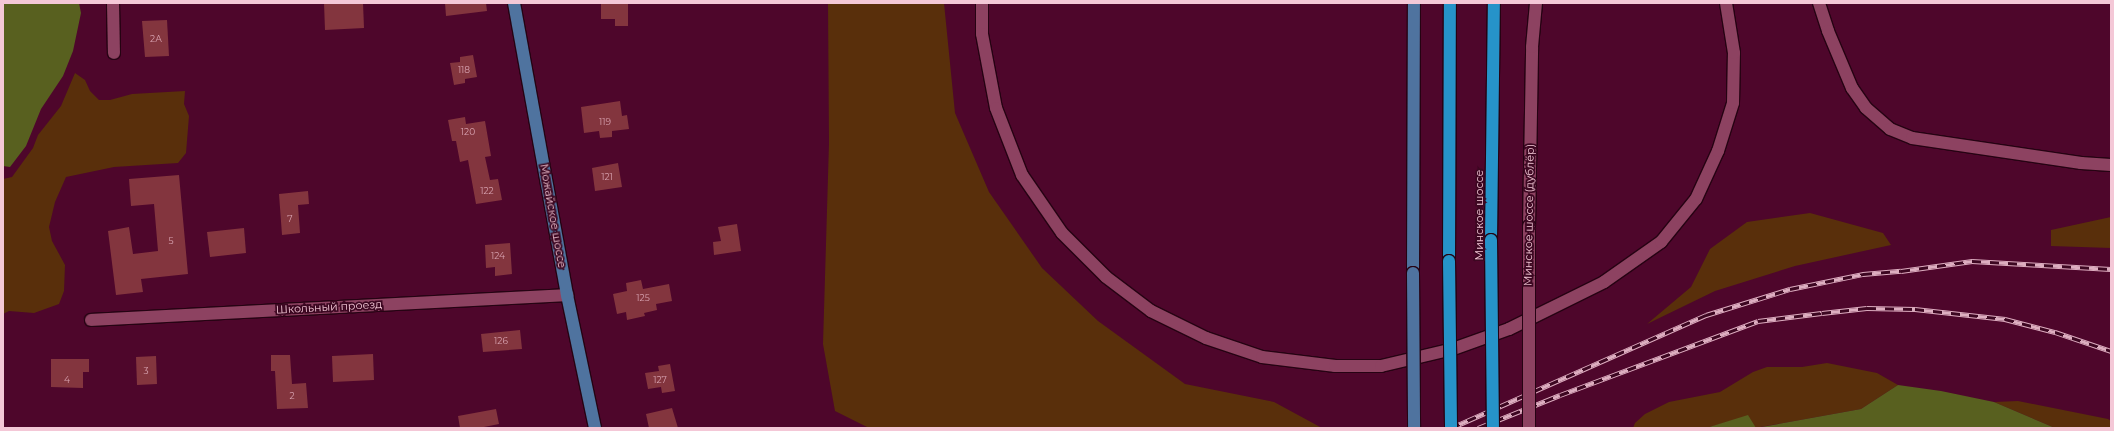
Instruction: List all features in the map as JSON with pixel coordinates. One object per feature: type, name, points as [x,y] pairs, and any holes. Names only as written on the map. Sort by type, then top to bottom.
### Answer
[{"type":"highway","points":[[1450,3],[1449,261],[1451,428]]},
{"type":"highway","name":"Минское шоссе","points":[[1493,428],[1491,240],[1494,3]]},
{"type":"main road","name":"Можайское шоссе","points":[[514,3],[567,295],[595,428]]},
{"type":"main road","points":[[1414,3],[1414,428]]},
{"type":"street","points":[[113,3],[114,53]]},
{"type":"street","points":[[982,3],[982,34],[996,108],[1022,174],[1062,233],[1106,277],[1151,311],[1206,338],[1262,357],[1335,366],[1381,366],[1453,349],[1509,329],[1604,282],[1661,242],[1696,199],[1718,151],[1733,103],[1734,53],[1726,3]]},
{"type":"street","name":"Минское шоссе (дублёр)","points":[[1529,428],[1529,226],[1532,47],[1536,3]]},
{"type":"street","points":[[1819,3],[1828,31],[1852,88],[1866,108],[1890,129],[1912,138],[2081,163],[2111,165]]},
{"type":"street","name":"Школьный проезд","points":[[91,320],[567,295]]},
{"type":"shaded area","points":[[3,3],[79,3],[81,13],[73,51],[63,76],[41,109],[26,146],[10,167],[3,166]]},
{"type":"shaded area","points":[[828,3],[944,3],[955,113],[989,192],[1042,268],[1098,321],[1185,384],[1274,402],[1322,428],[869,428],[835,411],[823,344],[829,143]]},
{"type":"shaded area","points":[[75,73],[85,80],[90,91],[99,100],[110,100],[132,94],[185,91],[184,104],[189,116],[186,153],[178,163],[114,167],[66,177],[55,202],[49,227],[52,241],[65,265],[64,291],[59,304],[34,313],[9,311],[3,314],[3,179],[12,177],[33,148],[38,135],[61,106]]},
{"type":"shaded area","points":[[1810,213],[1883,233],[1891,245],[1795,266],[1715,291],[1647,324],[1691,287],[1710,249],[1747,222]]},
{"type":"shaded area","points":[[2111,217],[2111,248],[2051,246],[2051,230]]},
{"type":"shaded area","points":[[1827,363],[1877,373],[1898,385],[1861,409],[1755,428],[1748,416],[1706,428],[1633,428],[1635,423],[1645,414],[1669,402],[1720,392],[1753,372],[1767,367],[1802,367]]},
{"type":"shaded area","points":[[1898,385],[1941,391],[1994,402],[2055,428],[1756,428],[1861,409]]},
{"type":"shaded area","points":[[2018,401],[2108,419],[2111,421],[2111,428],[2055,428],[1994,402]]},
{"type":"shaded area","points":[[1748,415],[1756,428],[1706,428]]},
{"type":"building","points":[[324,3],[363,3],[364,28],[325,30]]},
{"type":"building","points":[[445,3],[486,3],[487,11],[446,16]]},
{"type":"building","points":[[601,3],[628,3],[628,26],[615,26],[615,19],[601,19]]},
{"type":"building","points":[[167,20],[169,56],[145,57],[142,21]]},
{"type":"building","points":[[473,55],[477,77],[465,79],[465,83],[454,85],[450,63],[460,62],[460,57]]},
{"type":"building","points":[[620,101],[622,116],[627,115],[629,129],[612,131],[612,137],[600,138],[599,131],[584,133],[581,107]]},
{"type":"building","points":[[465,117],[466,124],[485,121],[491,156],[485,157],[490,180],[498,179],[502,200],[476,204],[468,160],[460,162],[456,141],[452,141],[448,120]]},
{"type":"building","points":[[618,163],[622,187],[595,191],[592,168]]},
{"type":"building","points":[[179,175],[188,274],[141,279],[143,292],[116,295],[108,231],[129,227],[133,254],[158,251],[154,204],[131,206],[129,179]]},
{"type":"building","points":[[308,191],[309,204],[298,205],[300,233],[282,235],[279,194]]},
{"type":"building","points":[[737,224],[741,251],[714,255],[713,242],[721,241],[718,227]]},
{"type":"building","points":[[244,228],[246,253],[210,257],[207,232]]},
{"type":"building","points":[[510,243],[512,274],[495,276],[495,267],[486,268],[485,245]]},
{"type":"building","points":[[641,280],[643,289],[669,284],[672,301],[656,304],[657,310],[644,313],[645,316],[627,320],[626,312],[617,314],[613,294],[627,291],[626,283]]},
{"type":"building","points":[[520,330],[522,349],[483,352],[481,334]]},
{"type":"building","points":[[373,354],[374,380],[333,382],[332,356]]},
{"type":"building","points":[[271,355],[290,355],[292,384],[306,383],[308,408],[277,409],[275,371],[271,371]]},
{"type":"building","points":[[156,356],[157,384],[137,385],[136,357]]},
{"type":"building","points":[[51,359],[89,359],[89,372],[83,372],[83,388],[51,387]]},
{"type":"building","points":[[670,364],[675,391],[662,393],[661,387],[648,389],[645,373],[659,371],[658,366]]},
{"type":"building","points":[[672,408],[678,428],[649,428],[646,414]]},
{"type":"building","points":[[496,409],[499,424],[479,428],[460,428],[458,416]]},
{"type":"railway","points":[[1451,428],[1706,315],[1790,289],[1863,274],[1901,271],[1972,261],[2111,269]]},
{"type":"railway","points":[[1478,428],[1560,395],[1758,321],[1822,313],[1867,308],[1915,309],[2005,319],[2055,332],[2111,351]]}]
